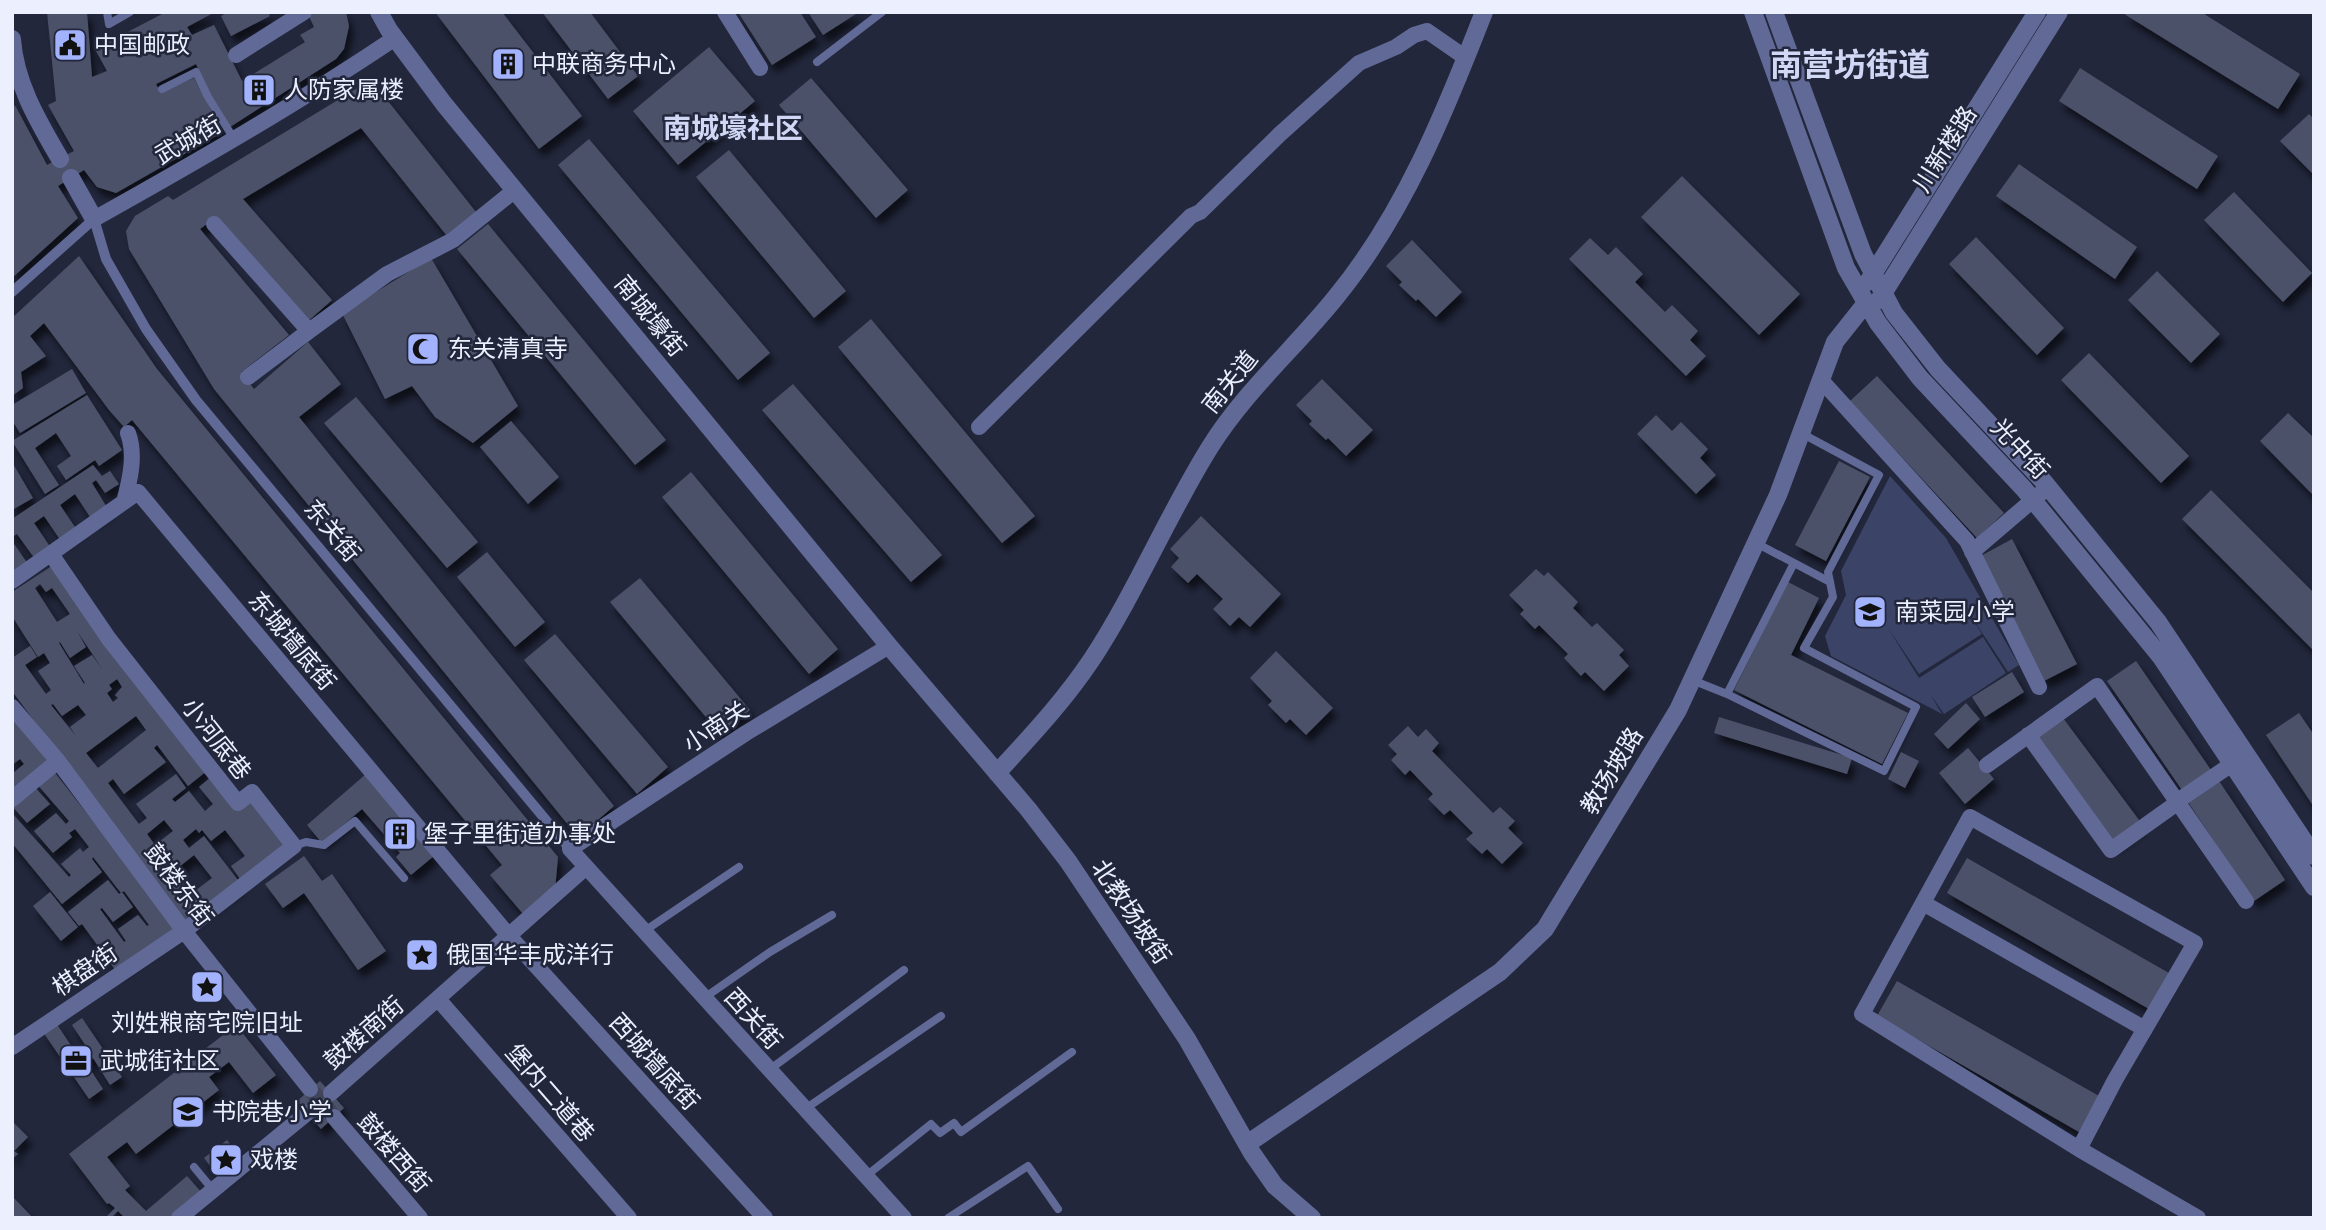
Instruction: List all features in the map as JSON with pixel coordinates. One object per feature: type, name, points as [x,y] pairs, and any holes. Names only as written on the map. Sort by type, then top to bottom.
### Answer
[{"type":"street","name":"南城壕街","points":[[379,12],[444,104],[889,646]]},
{"type":"street","points":[[726,12],[760,68]]},
{"type":"street","name":"南关道","points":[[997,773],[1056,710],[1093,658],[1211,446],[1257,384],[1336,297],[1364,257],[1412,182],[1485,12]]},
{"type":"street","name":"光中街","points":[[1753,12],[1846,268],[1866,303],[1920,378],[2033,500],[2161,657],[2314,856]]},
{"type":"street","name":"光中街","points":[[1774,12],[1863,254],[1894,313],[1938,369],[2048,487],[2158,622],[2314,887]]},
{"type":"street","name":"川新楼路","points":[[1866,303],[1873,275],[2037,12]]},
{"type":"street","name":"川新楼路","points":[[1866,303],[1883,294],[2059,12]]},
{"type":"street","points":[[236,55],[297,14]]},
{"type":"street","points":[[979,427],[1191,216],[1200,212],[1280,134],[1359,63],[1427,31],[1466,58]]},
{"type":"street","name":"武城街","points":[[12,292],[93,219],[322,87],[395,38]]},
{"type":"street","points":[[12,39],[16,79],[60,159]]},
{"type":"street","points":[[71,178],[93,219]]},
{"type":"street","points":[[248,377],[387,274],[453,240],[515,190]]},
{"type":"street","name":"东关街","points":[[93,219],[106,259],[146,329],[196,400],[570,849]]},
{"type":"street","points":[[214,224],[309,331]]},
{"type":"street","name":"教场坡路","points":[[1247,1144],[1500,972],[1545,929],[1678,710],[1778,495],[1835,342],[1866,303]]},
{"type":"street","points":[[1821,380],[1967,541],[2039,687]]},
{"type":"street","points":[[12,581],[124,502],[132,449],[128,433]]},
{"type":"street","points":[[1972,552],[2048,487]]},
{"type":"street","name":"东城墙底街","points":[[124,502],[138,492],[509,936]]},
{"type":"street","name":"小河底巷","points":[[51,554],[109,639],[238,803],[252,792],[294,846]]},
{"type":"street","name":"北教场坡街","points":[[889,646],[1068,861],[1187,1039],[1247,1144],[1275,1186],[1312,1218]]},
{"type":"street","name":"小南关","points":[[570,849],[746,733],[889,646]]},
{"type":"street","points":[[1987,765],[2096,686],[2246,901]]},
{"type":"street","name":"鼓楼东街","points":[[12,707],[58,761],[184,931],[310,1089]]},
{"type":"street","points":[[2028,735],[2111,850],[2240,759]]},
{"type":"street","points":[[12,799],[58,761]]},
{"type":"street","points":[[2079,1149],[2115,1080],[2195,943],[1970,817],[1862,1014],[2079,1149],[2198,1218]]},
{"type":"street","points":[[184,931],[294,846]]},
{"type":"street","name":"西关街","points":[[570,849],[904,1218]]},
{"type":"street","name":"鼓楼南街","points":[[331,1093],[585,868]]},
{"type":"street","points":[[1923,903],[2145,1029]]},
{"type":"street","name":"棋盘街","points":[[12,1046],[184,931]]},
{"type":"street","name":"西城墙底街","points":[[509,936],[765,1218]]},
{"type":"street","name":"堡内二道巷","points":[[438,999],[629,1218]]},
{"type":"street","points":[[179,1218],[307,1113]]},
{"type":"street","name":"鼓楼西街","points":[[334,1117],[420,1218]]},
{"type":"street","points":[[195,1204],[207,1218]]},
{"type":"lane","points":[[107,12],[108,24],[130,12]]},
{"type":"lane","points":[[817,62],[882,12]]},
{"type":"lane","points":[[162,89],[196,72],[234,139]]},
{"type":"lane","points":[[1692,680],[1727,694],[1884,771],[1916,707],[1804,648],[1833,597],[1828,572],[1878,475],[1801,433]]},
{"type":"lane","points":[[1756,543],[1830,582]]},
{"type":"lane","points":[[1727,694],[1794,563]]},
{"type":"lane","points":[[294,846],[306,842],[324,845],[355,821],[404,878]]},
{"type":"lane","points":[[643,932],[739,867]]},
{"type":"lane","points":[[704,998],[770,952],[832,915]]},
{"type":"lane","points":[[769,1070],[904,970]]},
{"type":"lane","points":[[805,1109],[941,1016]]},
{"type":"lane","points":[[866,1176],[931,1124],[940,1133],[954,1124],[961,1132],[1072,1052]]},
{"type":"lane","points":[[948,1218],[1028,1166],[1058,1209]]},
{"type":"lane","points":[[194,1167],[213,1190]]},
{"type":"shaded area","points":[[1890,476],[1946,538],[2019,665],[2008,672],[1969,613],[1982,634],[1919,674],[1888,628],[1919,678],[1983,637],[2006,673],[1944,714],[1930,694],[1942,714],[1831,656],[1825,636],[1846,595],[1841,571]]},
{"type":"building","points":[[47,12],[87,12],[92,77],[107,71],[95,49],[166,12],[215,12],[187,27],[192,35],[214,25],[242,81],[305,42],[300,35],[314,27],[307,12],[346,12],[349,26],[344,49],[336,59],[230,127],[196,64],[156,84],[160,92],[194,78],[223,132],[116,193],[97,187],[84,170],[58,186],[78,218],[12,278],[12,103],[47,165],[74,151],[48,105],[56,101]]},
{"type":"building","points":[[228,12],[268,12],[270,16],[231,36],[221,16]]},
{"type":"building","name":"中联商务中心","points":[[435,12],[502,12],[582,116],[539,149]]},
{"type":"building","points":[[542,12],[590,12],[638,76],[608,99]]},
{"type":"building","points":[[738,12],[800,12],[816,37],[772,65]]},
{"type":"building","points":[[808,12],[859,12],[823,35]]},
{"type":"building","points":[[2121,12],[2201,12],[2300,74],[2278,109]]},
{"type":"building","points":[[709,47],[755,101],[678,165],[633,111]]},
{"type":"building","points":[[2080,68],[2218,156],[2197,189],[2059,101]]},
{"type":"building","points":[[811,78],[908,190],[876,218],[779,105]]},
{"type":"building","points":[[361,86],[367,93],[376,86],[476,212],[447,236],[361,128],[243,199],[332,300],[306,323],[215,218],[200,229],[289,335],[241,372],[254,389],[308,342],[341,384],[299,417],[614,806],[578,837],[214,389],[129,249],[126,231],[135,216],[168,196],[173,200]]},
{"type":"building","points":[[2309,114],[2314,119],[2314,175],[2280,141]]},
{"type":"building","points":[[589,139],[770,353],[738,380],[558,165]]},
{"type":"building","points":[[729,150],[846,291],[814,318],[696,177]]},
{"type":"building","points":[[2019,164],[2137,247],[2115,279],[1996,196]]},
{"type":"building","points":[[1682,176],[1800,294],[1759,335],[1641,217]]},
{"type":"building","points":[[2234,192],[2312,273],[2283,302],[2204,220]]},
{"type":"building","points":[[488,224],[666,440],[635,465],[457,249]]},
{"type":"building","points":[[1976,237],[2064,328],[2037,355],[1949,264]]},
{"type":"building","points":[[1590,238],[1608,255],[1616,247],[1643,274],[1635,282],[1665,312],[1672,305],[1698,331],[1690,340],[1706,356],[1686,376],[1569,259]]},
{"type":"building","points":[[1412,240],[1462,292],[1436,317],[1399,285],[1402,282],[1386,266]]},
{"type":"building","points":[[79,256],[157,369],[558,857],[555,890],[524,915],[490,875],[502,865],[132,420],[124,427],[109,410],[44,323],[30,336],[46,356],[21,372],[23,388],[12,396],[12,318]]},
{"type":"building","name":"东关清真寺","points":[[431,258],[518,406],[473,443],[435,417],[412,386],[385,399],[342,313]]},
{"type":"building","points":[[2157,271],[2220,334],[2191,363],[2128,300]]},
{"type":"building","points":[[871,319],[1035,516],[1002,543],[838,347]]},
{"type":"building","points":[[2089,353],[2189,456],[2161,483],[2061,380]]},
{"type":"building","points":[[72,369],[86,393],[20,433],[12,420],[12,405]]},
{"type":"building","points":[[1877,376],[2004,513],[1977,538],[1850,401]]},
{"type":"building","points":[[1322,379],[1373,430],[1346,456],[1309,424],[1312,421],[1296,405]]},
{"type":"building","points":[[793,384],[942,555],[911,582],[762,410]]},
{"type":"building","points":[[87,395],[122,450],[99,466],[95,460],[66,480],[57,466],[71,456],[56,433],[35,448],[59,485],[45,494],[12,441]]},
{"type":"building","points":[[356,397],[478,542],[447,568],[324,423]]},
{"type":"building","points":[[2288,413],[2314,438],[2314,496],[2260,441]]},
{"type":"building","points":[[1656,415],[1672,431],[1681,422],[1708,449],[1700,458],[1716,475],[1696,494],[1637,434]]},
{"type":"building","points":[[511,421],[559,477],[528,504],[480,447]]},
{"type":"building","points":[[1839,461],[1870,477],[1826,561],[1795,545]]},
{"type":"building","points":[[12,462],[33,498],[12,510]]},
{"type":"building","points":[[93,465],[102,476],[110,471],[119,484],[105,493],[96,480],[92,483],[108,509],[92,520],[75,494],[60,505],[77,530],[61,541],[44,516],[34,523],[51,548],[35,559],[17,534],[12,537],[12,519]]},
{"type":"building","points":[[691,472],[838,649],[809,674],[662,497]]},
{"type":"building","points":[[2211,490],[2314,593],[2314,651],[2182,519]]},
{"type":"building","points":[[1201,516],[1281,594],[1250,627],[1239,617],[1230,626],[1213,609],[1223,599],[1197,574],[1188,583],[1171,567],[1179,558],[1170,549]]},
{"type":"building","points":[[2012,539],[2077,664],[2044,681],[1979,557]]},
{"type":"building","points":[[12,541],[28,564],[12,575]]},
{"type":"building","points":[[487,552],[545,622],[515,647],[457,577]]},
{"type":"building","points":[[55,564],[208,770],[188,786],[157,745],[154,748],[166,762],[124,794],[113,779],[108,783],[139,824],[147,818],[136,804],[176,774],[186,788],[172,799],[175,802],[189,791],[205,811],[213,804],[199,787],[211,777],[236,808],[252,796],[288,844],[240,879],[231,866],[245,856],[225,830],[211,841],[202,830],[199,833],[196,829],[183,840],[189,848],[204,836],[241,884],[185,924],[12,691],[12,658],[30,646],[37,657],[25,665],[46,694],[51,690],[38,671],[50,663],[44,653],[38,657],[12,616],[12,592]],"holes":[[[40,584],[46,592],[52,588],[70,614],[57,622],[35,588]],[[77,631],[103,670],[92,655],[74,666],[84,684],[60,642],[70,658],[86,647]],[[117,679],[122,687],[115,695],[118,698],[113,702],[107,693],[112,689],[109,685]],[[53,704],[62,716],[78,705],[86,715],[70,727],[76,736],[51,705]],[[136,716],[146,730],[98,768],[86,753]],[[164,820],[173,831],[155,845],[147,834]],[[194,855],[212,878],[191,894],[174,871]]]},
{"type":"building","points":[[1536,569],[1544,576],[1548,572],[1578,602],[1573,608],[1592,627],[1597,623],[1624,650],[1619,655],[1629,666],[1604,691],[1585,672],[1581,676],[1564,658],[1568,654],[1539,625],[1535,629],[1520,614],[1524,610],[1509,595]]},
{"type":"building","points":[[640,578],[750,710],[720,734],[610,602]]},
{"type":"building","points":[[1788,582],[1819,598],[1791,655],[1908,713],[1882,764],[1734,690]]},
{"type":"building","points":[[555,634],[668,767],[637,794],[524,660]]},
{"type":"building","points":[[1276,651],[1333,708],[1306,735],[1290,719],[1286,723],[1268,705],[1272,701],[1250,678]]},
{"type":"building","points":[[2136,661],[2211,770],[2182,790],[2107,681]]},
{"type":"building","points":[[2012,672],[2024,692],[1985,717],[1972,697]]},
{"type":"building","points":[[1966,703],[1980,719],[1948,749],[1934,734]]},
{"type":"building","points":[[2299,713],[2314,735],[2314,807],[2266,735]]},
{"type":"building","points":[[12,714],[53,761],[12,796],[12,774],[24,764],[20,759],[12,765]]},
{"type":"building","points":[[1719,717],[1852,758],[1847,774],[1714,733]]},
{"type":"building","points":[[2063,718],[2142,824],[2113,845],[2035,738]]},
{"type":"building","points":[[1408,726],[1418,737],[1426,729],[1439,743],[1432,751],[1493,813],[1500,807],[1515,821],[1508,828],[1523,843],[1502,864],[1487,849],[1482,854],[1466,839],[1473,833],[1450,810],[1444,815],[1428,799],[1433,794],[1410,770],[1405,775],[1391,760],[1397,754],[1388,745]]},
{"type":"building","points":[[1968,748],[1994,779],[1965,804],[1939,773]]},
{"type":"building","points":[[1901,752],[1919,761],[1905,788],[1888,779]]},
{"type":"building","points":[[52,769],[177,929],[116,971],[82,924],[79,926],[68,912],[108,880],[119,894],[121,893],[93,857],[102,872],[62,904],[12,843],[12,813],[69,877],[71,875],[61,864],[80,848],[83,852],[89,847],[75,829],[69,833],[72,837],[53,853],[34,831],[56,813],[66,824],[69,821],[36,783]],"holes":[[[124,891],[149,925],[138,915],[118,929],[126,941],[124,942],[100,909],[102,908],[113,922],[133,907],[122,892]]]},
{"type":"building","name":"堡子里街道办事处","points":[[366,774],[435,855],[411,875],[396,857],[400,853],[362,809],[322,843],[307,825]]},
{"type":"building","points":[[2219,781],[2285,880],[2254,901],[2188,802]]},
{"type":"building","points":[[33,785],[50,804],[27,823],[12,806]]},
{"type":"building","points":[[304,856],[322,881],[332,874],[386,951],[358,970],[304,893],[283,908],[265,884]]},
{"type":"building","points":[[1967,858],[2169,973],[2149,1009],[1947,893]]},
{"type":"building","points":[[50,892],[78,927],[61,941],[33,906]]},
{"type":"building","points":[[1897,981],[2099,1096],[2079,1132],[1877,1016]]},
{"type":"building","name":"武城街社区","points":[[82,1018],[122,1077],[110,1085],[93,1058],[86,1063],[103,1089],[89,1099],[43,1032],[56,1023],[76,1053],[86,1046],[72,1025]]},
{"type":"building","points":[[236,1025],[276,1075],[253,1093],[229,1062],[209,1077],[219,1090],[136,1154],[127,1142],[107,1157],[130,1186],[125,1190],[146,1211],[187,1176],[202,1193],[169,1218],[125,1218],[118,1211],[111,1218],[105,1218],[115,1208],[107,1204],[69,1154]]},
{"type":"building","points":[[320,1081],[344,1108],[321,1129],[297,1101]]},
{"type":"building","points":[[12,1121],[28,1137],[14,1151],[18,1154],[12,1159]]},
{"type":"building","points":[[227,1140],[244,1161],[220,1179],[204,1158]]},
{"type":"building","points":[[12,1196],[33,1218],[12,1218]]},
{"type":"tunnel","points":[[310,1089],[334,1117]]},
{"type":"place","name":"中国邮政","points":[[70,45]]},
{"type":"place","name":"中联商务中心","points":[[508,64]]},
{"type":"place","name":"人防家属楼","points":[[259,90]]},
{"type":"place","name":"东关清真寺","points":[[423,349]]},
{"type":"place","name":"南菜园小学","points":[[1870,612]]},
{"type":"place","name":"堡子里街道办事处","points":[[400,834]]},
{"type":"place","name":"俄国华丰成洋行","points":[[422,955]]},
{"type":"place","name":"刘姓粮商宅院旧址","points":[[207,987]]},
{"type":"place","name":"武城街社区","points":[[76,1061]]},
{"type":"place","name":"书院巷小学","points":[[188,1112]]},
{"type":"place","name":"戏楼","points":[[226,1160]]},
{"type":"district","name":"南营坊街道","points":[[1850,65]]},
{"type":"district","name":"南城壕社区","points":[[733,128]]}]
